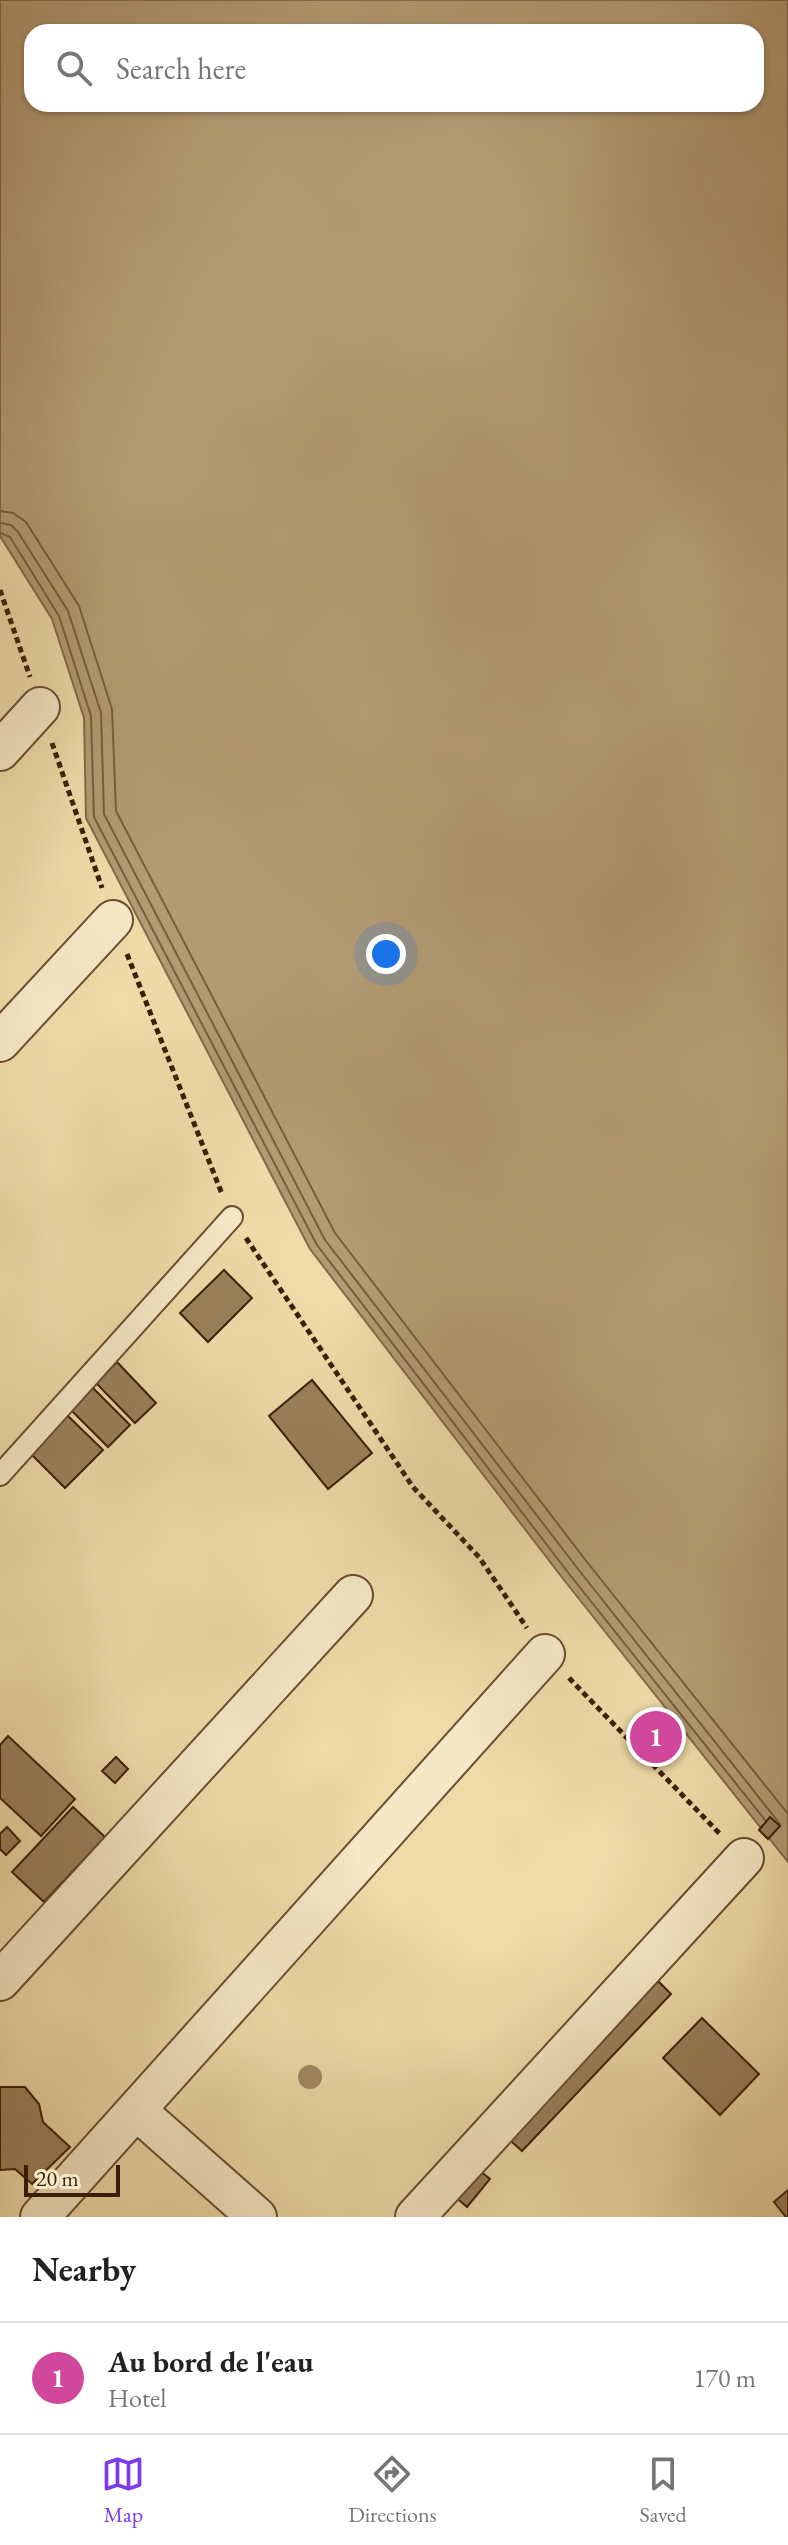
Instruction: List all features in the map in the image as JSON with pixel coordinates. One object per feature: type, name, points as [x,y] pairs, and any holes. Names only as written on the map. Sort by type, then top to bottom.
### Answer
[{"type":"street","points":[[0,751],[40,707]]},
{"type":"street","points":[[0,1042],[113,920]]},
{"type":"street","points":[[0,1981],[353,1595]]},
{"type":"street","points":[[40,2217],[545,1654]]},
{"type":"street","points":[[415,2217],[744,1858]]},
{"type":"street","points":[[136,2110],[257,2217]]},
{"type":"lane","points":[[0,1475],[232,1217]]},
{"type":"path","points":[[0,590],[113,920],[232,1217],[413,1487],[479,1557],[545,1654],[744,1858]]},
{"type":"water","points":[[0,0],[788,0],[788,1862],[564,1580],[310,1249],[86,818],[84,718],[52,619],[0,536]]},
{"type":"building","points":[[224,1270],[252,1298],[208,1342],[180,1313]]},
{"type":"building","points":[[117,1362],[156,1403],[135,1423],[96,1383]]},
{"type":"building","points":[[312,1380],[372,1453],[328,1489],[269,1416]]},
{"type":"building","points":[[93,1388],[130,1425],[108,1447],[71,1410]]},
{"type":"building","points":[[67,1415],[103,1450],[65,1488],[30,1453]]},
{"type":"building","points":[[8,1736],[75,1799],[41,1836],[0,1798],[0,1745]]},
{"type":"building","points":[[116,1757],[128,1769],[115,1783],[102,1771]]},
{"type":"building","points":[[73,1807],[105,1837],[44,1902],[12,1872]]},
{"type":"building","points":[[770,1817],[780,1826],[768,1839],[759,1830]]},
{"type":"building","points":[[7,1827],[20,1841],[6,1855],[0,1849],[0,1834]]},
{"type":"building","points":[[653,1976],[671,1994],[522,2151],[503,2134]]},
{"type":"building","points":[[702,2018],[759,2074],[720,2115],[663,2058]]},
{"type":"building","points":[[0,2087],[25,2087],[39,2104],[43,2122],[70,2147],[32,2184],[15,2169],[0,2170]]},
{"type":"building","points":[[474,2166],[490,2179],[467,2207],[451,2193]]},
{"type":"building","points":[[788,2190],[788,2217],[786,2217],[774,2202]]},
{"type":"place","name":"Au bord de l'eau","points":[[656,1737]]}]
